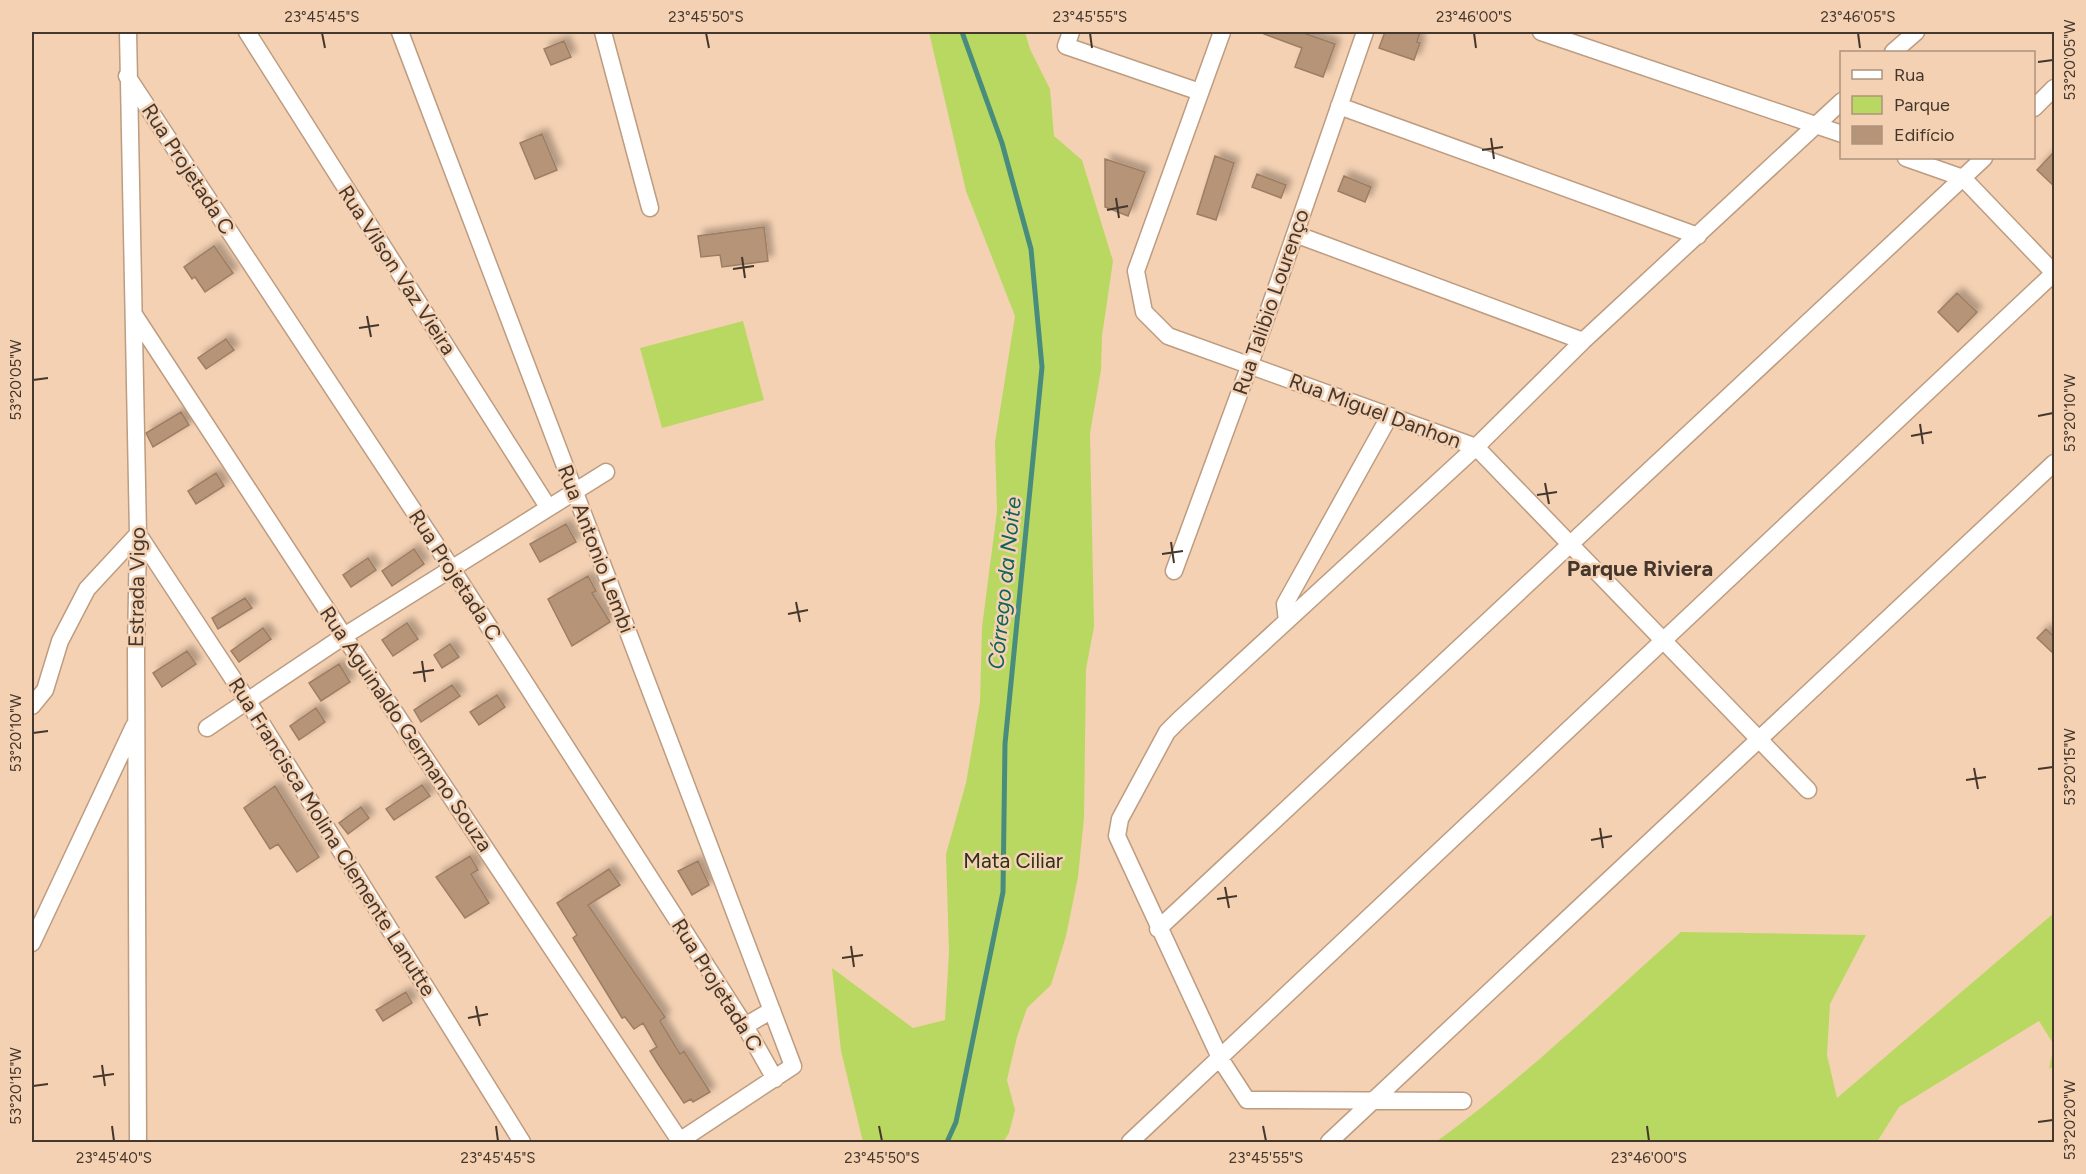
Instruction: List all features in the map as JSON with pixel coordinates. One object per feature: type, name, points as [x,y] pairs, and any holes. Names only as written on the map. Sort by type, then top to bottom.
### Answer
[{"type":"street","name":"Estrada Vigo","points":[[128,32],[138,534],[136,723],[138,1143]]},
{"type":"street","name":"Rua Vilson Vaz Vieira","points":[[247,32],[548,507]]},
{"type":"street","name":"Rua Antonio Lembi","points":[[400,32],[793,1066],[775,1079]]},
{"type":"street","points":[[603,32],[650,208]]},
{"type":"street","points":[[1069,39],[1200,92],[1221,32]]},
{"type":"street","name":"Rua Talibio Lourenço","points":[[1174,571],[1249,366],[1365,32]]},
{"type":"street","points":[[1541,32],[1840,133]]},
{"type":"street","points":[[1894,51],[1916,32]]},
{"type":"street","name":"Rua Projetada C","points":[[128,76],[452,569],[745,1026],[775,1079]]},
{"type":"street","points":[[2035,107],[2055,88]]},
{"type":"street","name":"Rua Miguel Danhon","points":[[1200,92],[1136,271],[1144,312],[1168,336],[1476,447],[1808,790]]},
{"type":"street","points":[[1463,1101],[1247,1100],[1221,1060],[1158,929],[1117,836],[1120,819],[1167,732],[1476,447],[1583,340],[1840,103]]},
{"type":"street","points":[[1339,106],[1698,236]]},
{"type":"street","points":[[1130,1143],[1221,1060],[2055,273],[1963,178],[1909,159]]},
{"type":"street","points":[[1158,929],[1983,159]]},
{"type":"street","points":[[1295,234],[1583,340]]},
{"type":"street","name":"Rua Aguinaldo Germano Souza","points":[[134,315],[679,1142]]},
{"type":"street","points":[[1287,621],[1285,604],[1389,417]]},
{"type":"street","points":[[1329,1143],[2055,463]]},
{"type":"street","points":[[207,728],[344,636],[606,472]]},
{"type":"street","points":[[32,706],[45,690],[60,641],[87,589],[138,534]]},
{"type":"street","name":"Rua Francisca Molina Clemente Lanutte","points":[[138,534],[247,700],[522,1143]]},
{"type":"street","points":[[32,943],[136,723]]},
{"type":"street","points":[[745,1026],[772,1010]]},
{"type":"street","points":[[679,1142],[775,1079]]},
{"type":"green space","name":"Mata Ciliar","points":[[929,32],[1025,32],[1030,49],[1050,89],[1054,136],[1082,160],[1113,261],[1102,336],[1101,370],[1090,433],[1094,627],[1086,669],[1084,818],[1078,877],[1066,936],[1051,985],[1027,1008],[1017,1037],[1007,1080],[1015,1110],[1009,1133],[1003,1142],[863,1142],[841,1051],[832,968],[913,1028],[945,1020],[949,952],[946,854],[966,783],[980,702],[982,627],[997,511],[995,442],[1015,316],[966,191]]},
{"type":"green space","points":[[743,321],[764,400],[662,428],[640,348]]},
{"type":"green space","points":[[2054,913],[2054,1045],[2039,1021],[1899,1107],[1877,1142],[1436,1142],[1531,1067],[1681,932],[1866,935],[1830,1004],[1827,1055],[1837,1098]]},
{"type":"green space","points":[[2054,1045],[2054,1066],[2049,1069]]},
{"type":"building","points":[[1264,32],[1301,32],[1335,44],[1323,77],[1295,67],[1302,48],[1264,34]]},
{"type":"building","points":[[1385,32],[1420,32],[1417,42],[1420,43],[1414,60],[1379,48]]},
{"type":"building","points":[[564,41],[571,57],[551,65],[544,49]]},
{"type":"building","points":[[542,134],[557,170],[535,179],[520,143]]},
{"type":"building","points":[[2055,151],[2055,187],[2037,170]]},
{"type":"building","points":[[1215,156],[1234,163],[1216,220],[1197,214]]},
{"type":"building","points":[[1105,159],[1145,172],[1128,216],[1105,207]]},
{"type":"building","points":[[1257,174],[1286,185],[1281,198],[1252,187]]},
{"type":"building","points":[[1344,176],[1371,187],[1365,202],[1338,191]]},
{"type":"building","points":[[764,227],[768,261],[722,267],[720,255],[701,257],[698,236]]},
{"type":"building","points":[[214,246],[233,273],[205,292],[195,277],[192,279],[184,267]]},
{"type":"building","points":[[1957,293],[1977,312],[1958,332],[1938,312]]},
{"type":"building","points":[[226,339],[234,350],[206,369],[198,358]]},
{"type":"building","points":[[181,412],[189,425],[153,447],[146,433]]},
{"type":"building","points":[[216,473],[224,486],[196,504],[188,491]]},
{"type":"building","points":[[566,524],[576,542],[540,562],[530,544]]},
{"type":"building","points":[[414,549],[424,564],[392,586],[382,571]]},
{"type":"building","points":[[368,558],[376,570],[351,587],[343,575]]},
{"type":"building","points":[[588,576],[596,591],[592,593],[610,622],[572,646],[548,599]]},
{"type":"building","points":[[245,598],[252,608],[218,629],[212,618]]},
{"type":"building","points":[[407,623],[418,639],[393,656],[382,640]]},
{"type":"building","points":[[263,628],[271,639],[239,662],[231,651]]},
{"type":"building","points":[[2046,629],[2055,638],[2055,655],[2037,638]]},
{"type":"building","points":[[450,644],[459,657],[442,668],[434,655]]},
{"type":"building","points":[[187,651],[196,664],[162,687],[153,673]]},
{"type":"building","points":[[339,664],[350,682],[321,701],[309,683]]},
{"type":"building","points":[[452,685],[460,696],[421,722],[414,710]]},
{"type":"building","points":[[497,695],[505,707],[479,725],[470,712]]},
{"type":"building","points":[[316,708],[325,722],[299,740],[290,726]]},
{"type":"building","points":[[422,785],[430,796],[394,820],[386,809]]},
{"type":"building","points":[[275,786],[319,857],[297,872],[278,844],[270,849],[244,808]]},
{"type":"building","points":[[361,807],[369,818],[348,834],[339,823]]},
{"type":"building","points":[[470,856],[478,870],[471,874],[489,903],[465,918],[436,877]]},
{"type":"building","points":[[698,861],[709,885],[692,895],[678,871]]},
{"type":"building","points":[[609,869],[620,885],[588,905],[665,1017],[660,1021],[680,1054],[684,1051],[710,1092],[693,1102],[691,1099],[684,1103],[658,1064],[650,1051],[657,1047],[643,1023],[634,1029],[625,1017],[622,1018],[573,938],[577,935],[557,903]]},
{"type":"building","points":[[406,992],[412,1003],[383,1021],[376,1010]]},
{"type":"waterway","name":"Córrego da Noite","points":[[947,1142],[956,1122],[1003,892],[1005,744],[1042,367],[1031,249],[1002,143],[962,32]]},
{"type":"district","name":"Parque Riviera","points":[[1640,568]]}]
